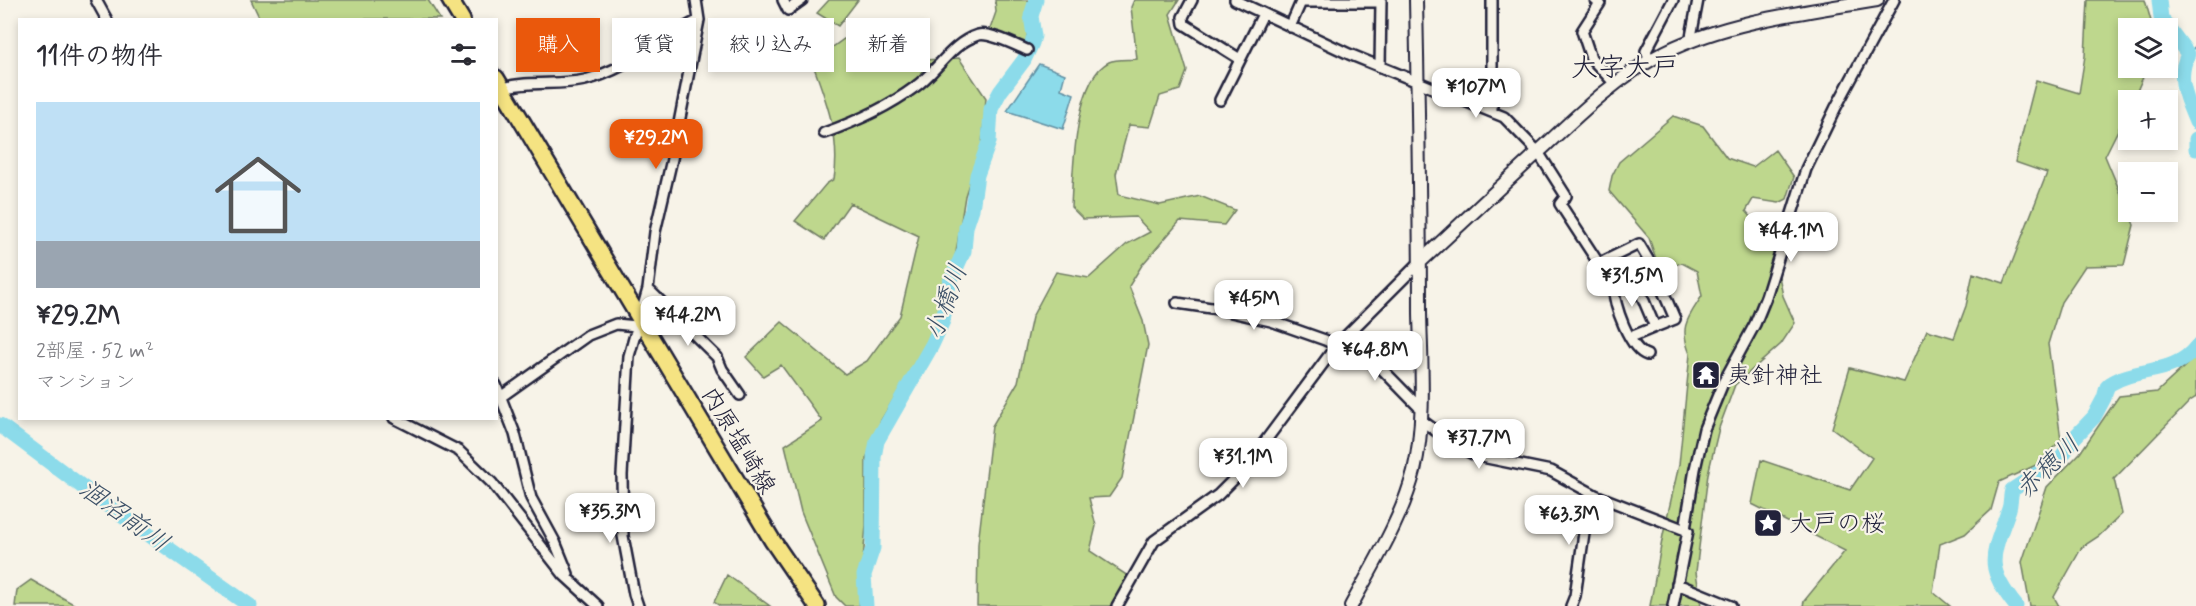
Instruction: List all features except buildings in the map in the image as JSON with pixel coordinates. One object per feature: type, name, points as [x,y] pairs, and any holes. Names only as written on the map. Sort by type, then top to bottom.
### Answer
[{"type":"main road","points":[[450,0],[461,18]]},
{"type":"main road","name":"内原塩崎線","points":[[500,83],[637,321],[772,540],[817,606]]},
{"type":"street","points":[[96,0],[106,18]]},
{"type":"street","points":[[638,606],[624,545],[622,505],[628,356],[648,289],[655,232],[672,159],[699,20],[696,0]]},
{"type":"street","points":[[783,0],[788,10],[802,0]]},
{"type":"street","points":[[1192,0],[1183,17],[1185,24],[1240,59]]},
{"type":"street","points":[[1235,0],[1380,67],[1504,117],[1538,152],[1566,196],[1560,204],[1614,287],[1613,299],[1630,337],[1641,353],[1647,355]]},
{"type":"street","points":[[1351,606],[1395,523],[1404,502],[1419,449],[1421,415],[1420,262],[1416,0]]},
{"type":"street","points":[[1492,0],[1492,111]]},
{"type":"street","points":[[1595,0],[1600,3],[1582,32],[1591,58],[1615,84]]},
{"type":"street","points":[[1650,61],[1646,51],[1672,0]]},
{"type":"street","points":[[1690,42],[1698,0]]},
{"type":"street","points":[[1117,606],[1154,541],[1218,495],[1246,467],[1336,346],[1420,262],[1615,84],[1650,61],[1690,42],[1752,23],[1877,0]]},
{"type":"street","points":[[1685,529],[1704,429],[1723,383],[1755,324],[1766,297],[1806,169],[1836,107],[1894,0]]},
{"type":"street","points":[[1290,27],[1301,2],[1381,1],[1380,67]]},
{"type":"street","points":[[1220,100],[1263,14]]},
{"type":"street","points":[[500,83],[584,80],[615,70],[676,31],[699,20]]},
{"type":"street","points":[[824,133],[849,124],[916,87],[955,46],[979,35],[986,34],[1027,50]]},
{"type":"street","points":[[1598,264],[1639,244],[1652,266],[1675,319],[1630,337]]},
{"type":"street","points":[[1612,284],[1633,275],[1655,327]]},
{"type":"street","points":[[648,289],[717,357],[722,369],[740,395]]},
{"type":"street","points":[[1177,303],[1218,309],[1271,321],[1312,334],[1379,366],[1421,415],[1454,444],[1477,456],[1551,471],[1596,495],[1685,529],[1688,531],[1673,606]]},
{"type":"street","points":[[502,396],[588,335],[616,324],[637,321]]},
{"type":"street","points":[[498,389],[515,434],[531,498],[576,586]]},
{"type":"street","points":[[398,420],[459,451],[492,483],[564,575],[598,606]]},
{"type":"street","points":[[1571,606],[1575,596],[1584,533],[1596,495]]},
{"type":"street","points":[[1677,584],[1731,606]]},
{"type":"green space","points":[[251,0],[428,0],[439,18],[260,18]]},
{"type":"green space","points":[[829,0],[858,0],[838,26],[834,24],[834,18],[825,18],[817,13]]},
{"type":"green space","points":[[995,0],[1031,0],[1026,44],[989,32],[996,12]]},
{"type":"green space","points":[[1134,0],[1179,0],[1170,14],[1187,71],[1180,90],[1160,96],[1150,127],[1129,125],[1116,174],[1119,195],[1160,205],[1200,196],[1235,210],[1224,225],[1180,221],[1142,265],[1129,286],[1143,321],[1148,345],[1122,478],[1109,497],[1089,498],[1096,526],[1090,551],[1128,576],[1112,606],[977,606],[978,544],[992,426],[1018,382],[1032,317],[1056,272],[1089,278],[1127,244],[1150,232],[1136,217],[1083,219],[1071,207],[1078,128],[1082,106],[1089,87],[1097,72],[1109,62],[1137,59],[1131,7]]},
{"type":"green space","points":[[2088,0],[2145,0],[2150,18],[2118,18],[2118,78],[2143,78],[2137,90],[2118,90],[2118,130],[2105,156],[2118,187],[2118,222],[2133,222],[2134,225],[2124,265],[2085,266],[2061,302],[2048,344],[2061,440],[2036,465],[1999,482],[1991,510],[1965,534],[1940,544],[1933,592],[1950,606],[1803,606],[1804,601],[1845,551],[1752,504],[1761,460],[1850,490],[1872,458],[1832,428],[1850,368],[1904,382],[1927,330],[1954,338],[1966,306],[1973,273],[2004,283],[2047,173],[2015,162],[2036,80],[2079,93],[2085,56]]},
{"type":"green space","points":[[844,39],[846,40],[846,72],[930,72],[930,60],[959,58],[986,98],[982,144],[965,196],[956,252],[937,327],[881,420],[866,459],[866,525],[859,606],[845,606],[836,597],[801,512],[785,445],[822,421],[781,365],[763,376],[746,357],[782,322],[845,374],[867,361],[900,316],[919,236],[850,203],[824,240],[795,221],[826,184],[834,179],[836,164],[834,134],[815,72],[834,72],[834,46]]},
{"type":"green space","points":[[1673,116],[1703,126],[1727,158],[1753,167],[1775,150],[1794,177],[1787,199],[1779,203],[1753,199],[1746,211],[1772,241],[1783,296],[1795,323],[1781,344],[1735,385],[1719,428],[1708,474],[1696,572],[1701,606],[1650,606],[1679,465],[1690,354],[1685,330],[1689,317],[1702,296],[1697,271],[1682,263],[1659,268],[1649,238],[1609,191],[1612,176],[1619,162]]},
{"type":"green space","points":[[2196,356],[2196,397],[2114,479],[2122,514],[2099,536],[2082,547],[2054,597],[2059,606],[2030,606],[2022,562],[2047,487],[2080,453],[2119,396],[2157,392]]},
{"type":"green space","points":[[727,575],[770,606],[720,606],[714,602]]},
{"type":"green space","points":[[31,580],[77,606],[15,606],[17,590]]},
{"type":"water","points":[[1039,64],[1065,74],[1061,89],[1074,94],[1063,129],[1007,111]]},
{"type":"waterway","name":"小橋川","points":[[866,606],[864,575],[873,548],[874,457],[877,441],[932,345],[943,321],[949,284],[964,251],[966,227],[972,209],[977,175],[989,142],[991,109],[1000,92],[1024,60],[1032,43],[1034,36],[1031,16],[1036,0]]},
{"type":"waterway","name":"赤穂川","points":[[2159,0],[2161,18],[2188,54],[2184,63],[2183,80],[2186,97],[2196,122]]},
{"type":"waterway","points":[[2188,54],[2196,46]]},
{"type":"waterway","name":"赤穂川","points":[[2196,139],[2196,149]]},
{"type":"waterway","name":"赤穂川","points":[[2016,606],[1999,580],[1994,559],[1995,549],[2010,507],[2012,490],[2061,458],[2073,439],[2094,417],[2110,384],[2132,375],[2167,367],[2187,356],[2196,347]]},
{"type":"waterway","name":"涸沼前川","points":[[0,425],[104,503],[250,606]]},
{"type":"place","name":"夷針神社","points":[[1706,375]]},
{"type":"place","name":"大戸の桜","points":[[1768,523]]},
{"type":"district","name":"大字大戸","points":[[1625,67]]}]
